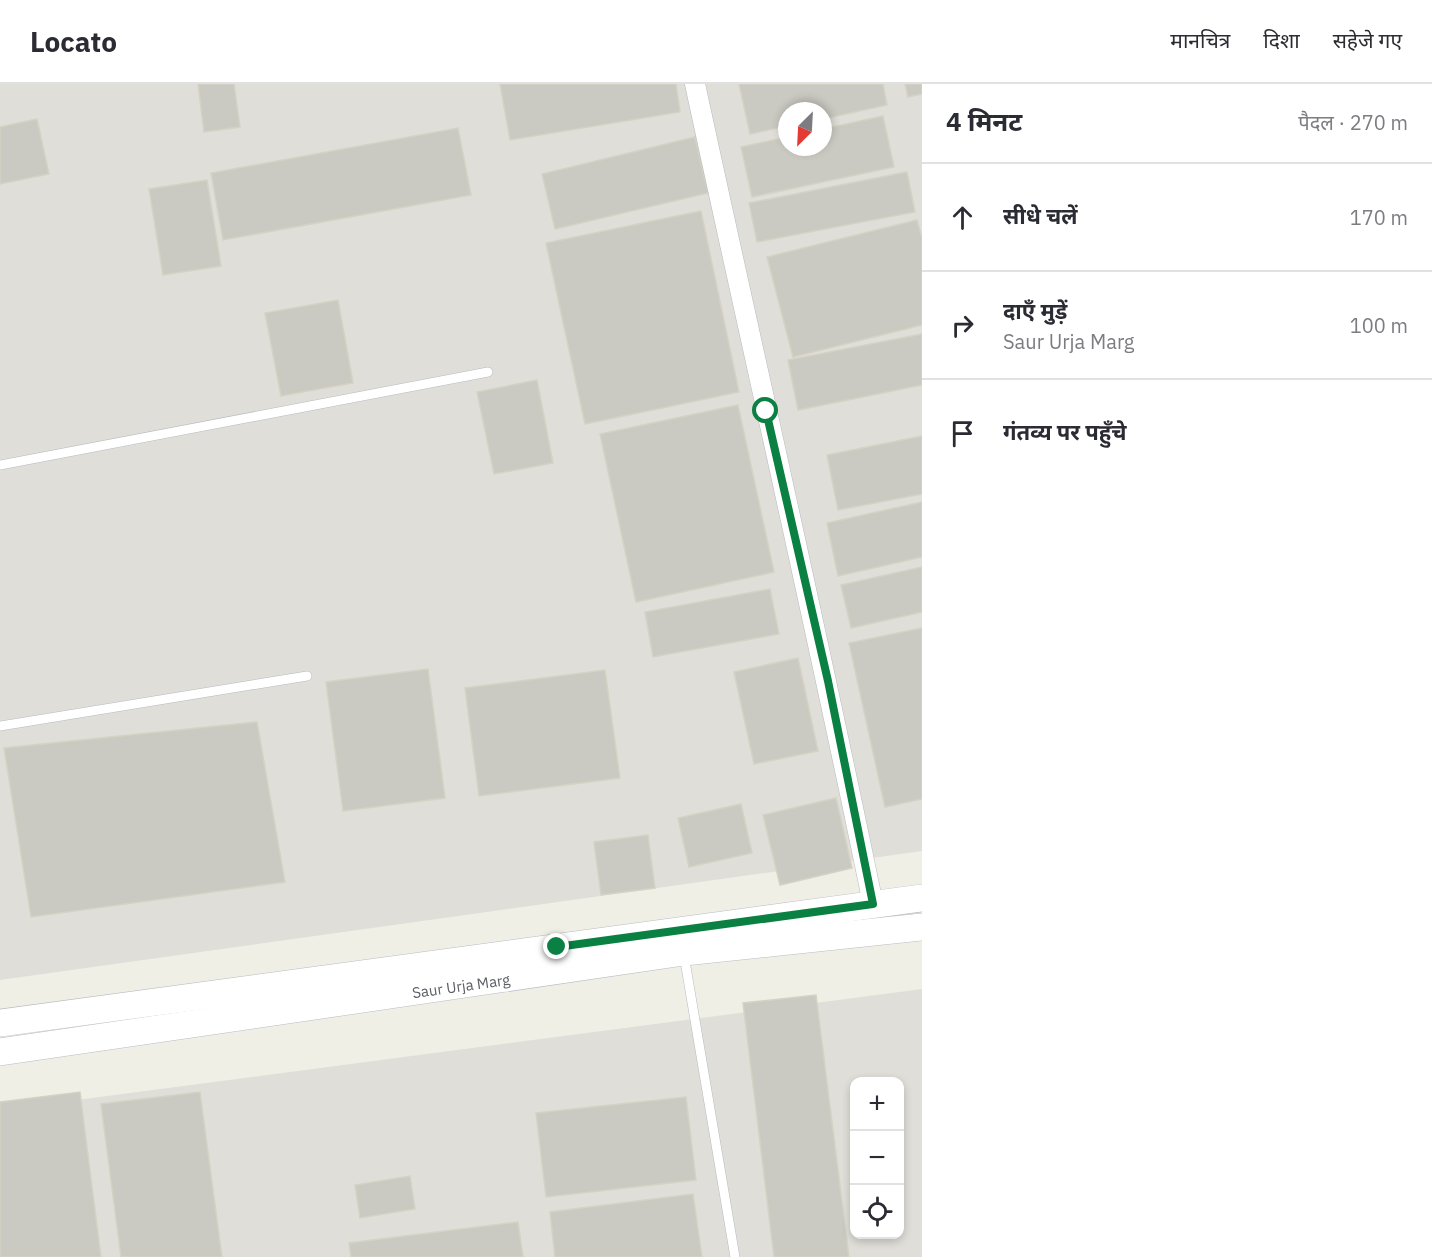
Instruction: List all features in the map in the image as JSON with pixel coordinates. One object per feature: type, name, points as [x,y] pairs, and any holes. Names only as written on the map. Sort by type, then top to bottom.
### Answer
[{"type":"street","points":[[695,84],[766,411],[828,681],[873,904]]},
{"type":"street","name":"Saur Urja Marg","points":[[0,1023],[922,898]]},
{"type":"street","name":"Saur Urja Marg","points":[[0,1052],[684,952],[922,927]]},
{"type":"lane","points":[[0,465],[488,372]]},
{"type":"lane","points":[[0,726],[307,676]]},
{"type":"lane","points":[[684,952],[735,1257]]},
{"type":"shaded area","points":[[0,84],[922,84],[922,851],[0,980]]},
{"type":"shaded area","points":[[922,989],[922,1257],[0,1257],[0,1110]]},
{"type":"building","points":[[198,84],[234,84],[240,127],[204,132]]},
{"type":"building","points":[[500,84],[676,84],[680,112],[510,140]]},
{"type":"building","points":[[739,84],[883,84],[887,105],[832,117],[832,102],[778,102],[778,128],[750,134]]},
{"type":"building","points":[[905,84],[922,84],[922,94],[908,97]]},
{"type":"building","points":[[883,116],[894,167],[752,197],[741,147],[778,139],[778,156],[832,156],[832,127]]},
{"type":"building","points":[[37,119],[49,174],[0,184],[0,127]]},
{"type":"building","points":[[458,128],[471,195],[223,240],[211,173]]},
{"type":"building","points":[[695,137],[708,193],[555,229],[542,174]]},
{"type":"building","points":[[907,172],[915,212],[757,242],[749,203]]},
{"type":"building","points":[[207,180],[221,266],[163,275],[149,189]]},
{"type":"building","points":[[701,211],[739,392],[585,424],[546,243]]},
{"type":"building","points":[[917,220],[922,238],[922,325],[793,357],[767,257]]},
{"type":"building","points":[[338,300],[353,383],[281,396],[265,313]]},
{"type":"building","points":[[922,334],[922,385],[798,410],[788,360]]},
{"type":"building","points":[[537,380],[553,463],[494,474],[477,392]]},
{"type":"building","points":[[738,405],[774,572],[636,602],[600,434]]},
{"type":"building","points":[[922,436],[922,494],[838,510],[827,455]]},
{"type":"building","points":[[922,502],[922,557],[838,576],[827,523]]},
{"type":"building","points":[[922,567],[922,612],[851,628],[841,585]]},
{"type":"building","points":[[770,589],[779,634],[653,657],[645,612]]},
{"type":"building","points":[[922,628],[922,799],[885,807],[849,643]]},
{"type":"building","points":[[798,658],[818,751],[754,764],[734,672]]},
{"type":"building","points":[[428,669],[445,798],[343,811],[326,682]]},
{"type":"building","points":[[605,670],[620,778],[479,796],[465,688]]},
{"type":"building","points":[[257,722],[285,882],[31,917],[4,748]]},
{"type":"building","points":[[836,798],[852,868],[780,885],[763,815]]},
{"type":"building","points":[[741,804],[752,853],[689,867],[678,818]]},
{"type":"building","points":[[648,835],[655,888],[601,895],[594,842]]},
{"type":"building","points":[[816,995],[849,1257],[774,1257],[743,1003]]},
{"type":"building","points":[[80,1092],[101,1257],[0,1257],[0,1102]]},
{"type":"building","points":[[200,1092],[222,1257],[121,1257],[101,1104]]},
{"type":"building","points":[[686,1097],[696,1180],[546,1197],[536,1113]]},
{"type":"building","points":[[410,1176],[415,1209],[360,1218],[355,1185]]},
{"type":"building","points":[[693,1194],[702,1257],[555,1257],[550,1212]]},
{"type":"building","points":[[518,1222],[523,1257],[351,1257],[349,1243]]},
{"type":"route","points":[[557,947],[873,904],[828,681],[766,411]]}]
